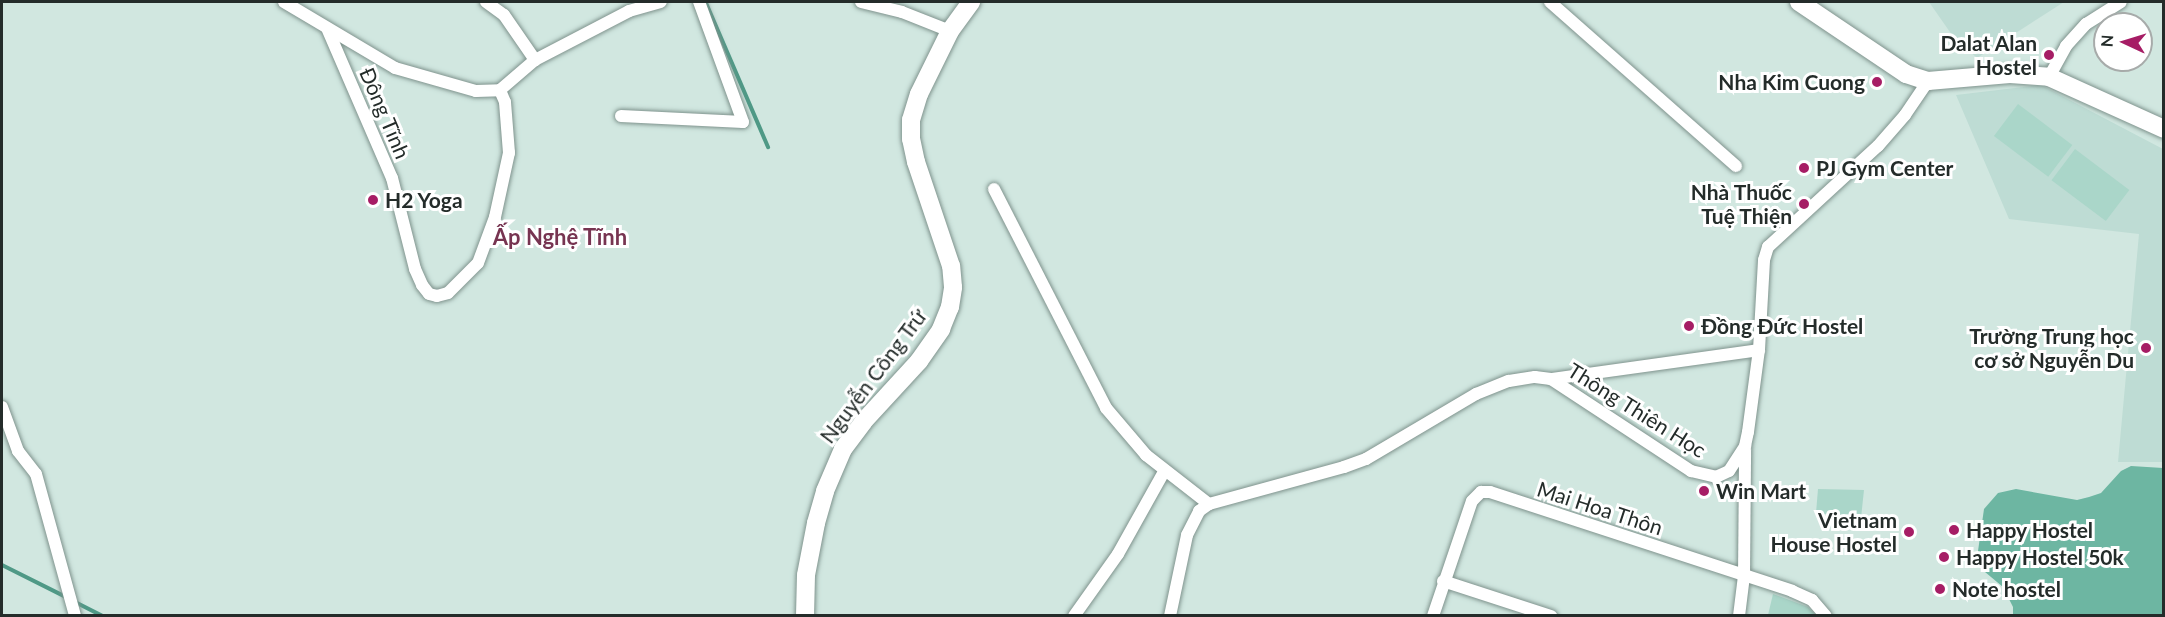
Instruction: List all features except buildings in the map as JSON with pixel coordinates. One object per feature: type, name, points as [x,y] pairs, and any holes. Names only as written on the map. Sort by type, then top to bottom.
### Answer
[{"type":"main road","name":"Nguyễn Công Trứ","points":[[805,615],[806,575],[816,522],[825,491],[843,448],[863,422],[919,361],[942,328],[950,307],[953,287],[951,266],[916,162],[911,139],[911,120],[919,94],[950,31],[971,2]]},
{"type":"main road","points":[[1802,2],[1906,74],[1928,81],[2010,74],[2049,77],[2163,129]]},
{"type":"street","points":[[284,2],[395,68],[476,91],[500,90],[535,60],[629,11],[662,2]]},
{"type":"street","points":[[486,2],[504,15],[535,60]]},
{"type":"street","points":[[621,116],[743,122],[699,2]]},
{"type":"street","points":[[861,2],[902,12],[950,31]]},
{"type":"street","points":[[1550,2],[1736,166]]},
{"type":"street","points":[[2049,77],[2066,46],[2086,24],[2121,2]]},
{"type":"street","name":"Đông Tĩnh","points":[[327,28],[392,178],[415,269],[429,294],[437,296],[448,293],[478,263],[495,217],[509,153],[506,108],[500,90]]},
{"type":"street","name":"Thông Thiên Học","points":[[1209,504],[1366,459],[1491,387],[1525,378],[1551,379],[1698,474],[1722,476],[1734,466],[1745,446],[1759,350],[1764,260],[1768,247],[1878,146],[1905,115],[1928,81]]},
{"type":"street","points":[[994,189],[1106,408],[1127,435],[1164,470],[1209,504],[1199,511],[1187,535],[1170,615]]},
{"type":"street","points":[[1551,379],[1759,350]]},
{"type":"street","points":[[2,407],[18,452],[36,474],[75,615]]},
{"type":"street","points":[[1738,615],[1744,576],[1745,446]]},
{"type":"street","points":[[1074,615],[1118,554],[1164,470]]},
{"type":"street","name":"Mai Hoa Thôn","points":[[1433,615],[1472,501],[1481,492],[1490,492],[1812,600],[1826,615]]},
{"type":"street","points":[[1443,581],[1551,615]]},
{"type":"shaded area","points":[[1929,2],[2064,2],[1977,58],[1952,35]]},
{"type":"shaded area","name":"Trường Trung học cơ sở Nguyễn Du","points":[[2041,85],[2163,149],[2163,462],[2118,462],[2139,234],[2009,219],[1956,95]]},
{"type":"green space","points":[[2018,104],[2072,145],[2048,177],[1994,136]]},
{"type":"green space","points":[[2075,149],[2129,190],[2106,221],[2052,180]]},
{"type":"green space","points":[[2131,466],[2163,468],[2163,615],[2013,615],[2013,607],[2003,587],[1985,572],[1977,558],[1984,509],[1998,493],[2016,489],[2077,500],[2089,497],[2101,493],[2121,471]]},
{"type":"green space","points":[[1818,489],[1864,490],[1861,518],[1816,513]]},
{"type":"green space","points":[[1773,594],[1808,607],[1816,615],[1768,615]]},
{"type":"waterway","points":[[706,3],[768,147]]},
{"type":"waterway","points":[[2,565],[68,598]]},
{"type":"waterway","points":[[75,602],[102,616]]},
{"type":"place","name":"Dalat Alan Hostel","points":[[2049,55]]},
{"type":"place","name":"Nha Kim Cuong","points":[[1877,82]]},
{"type":"place","name":"PJ Gym Center","points":[[1804,168]]},
{"type":"place","name":"H2 Yoga","points":[[373,200]]},
{"type":"place","name":"Nhà Thuốc Tuệ Thiện","points":[[1804,204]]},
{"type":"place","name":"Đồng Đức Hostel","points":[[1689,326]]},
{"type":"place","name":"Trường Trung học cơ sở Nguyễn Du","points":[[2146,348]]},
{"type":"place","name":"Win Mart","points":[[1704,491]]},
{"type":"place","name":"Happy Hostel","points":[[1954,530]]},
{"type":"place","name":"Vietnam House Hostel","points":[[1909,532]]},
{"type":"place","name":"Happy Hostel 50k","points":[[1944,557]]},
{"type":"place","name":"Note hostel","points":[[1940,589]]},
{"type":"district","name":"Ấp Nghệ Tĩnh","points":[[560,237]]}]
